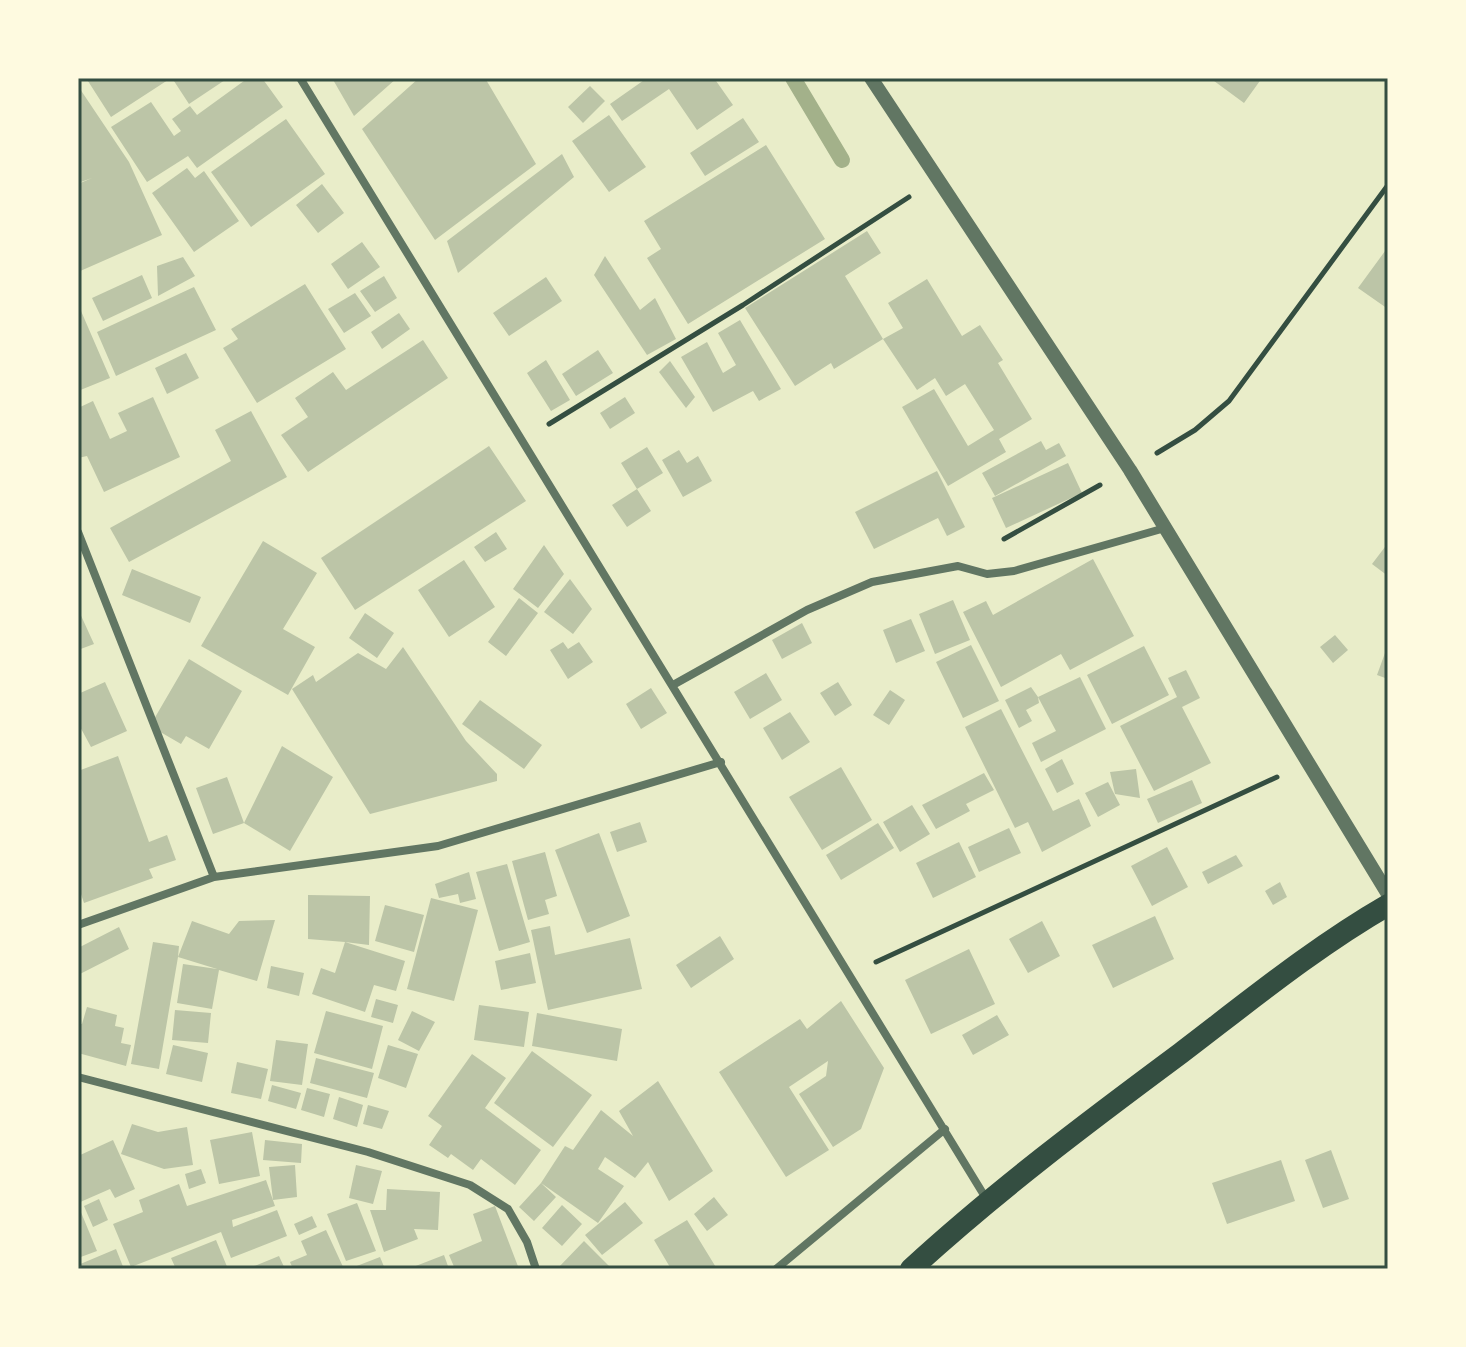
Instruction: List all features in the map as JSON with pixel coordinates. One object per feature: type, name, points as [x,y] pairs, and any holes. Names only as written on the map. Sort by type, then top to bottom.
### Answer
[{"type":"highway","points":[[911,1269],[987,1200],[1269,986],[1354,924],[1388,905]]},
{"type":"street","points":[[300,78],[987,1200]]},
{"type":"street","points":[[871,78],[1130,470],[1388,894]]},
{"type":"street","points":[[673,685],[807,610],[872,582],[918,570],[958,566],[987,574],[1014,571],[1165,528]]},
{"type":"street","points":[[78,532],[214,877]]},
{"type":"street","points":[[78,925],[214,877],[438,846],[721,762]]},
{"type":"street","points":[[78,1077],[368,1152],[470,1185],[508,1209],[527,1242],[536,1269]]},
{"type":"street","points":[[776,1269],[945,1129]]},
{"type":"path","points":[[521,442],[743,305],[936,179]]},
{"type":"path","points":[[958,566],[1130,470],[1195,430],[1229,401],[1388,185]]},
{"type":"path","points":[[849,974],[1308,763]]},
{"type":"building","points":[[86,78],[171,78],[111,117]]},
{"type":"building","points":[[172,78],[228,78],[189,104]]},
{"type":"building","points":[[248,78],[262,78],[283,107],[197,168],[188,156],[147,182],[111,127],[151,102],[174,136],[181,131],[172,119],[190,106],[197,115]]},
{"type":"building","points":[[332,78],[397,78],[354,116]]},
{"type":"building","points":[[419,78],[485,78],[536,164],[435,240],[362,129]]},
{"type":"building","points":[[647,78],[714,78],[733,105],[697,130],[669,89],[622,121],[610,104]]},
{"type":"building","points":[[1210,78],[1262,78],[1244,103]]},
{"type":"building","points":[[78,86],[129,162],[162,235],[78,272],[78,184],[92,178],[78,183]]},
{"type":"building","points":[[590,86],[605,101],[583,123],[568,107]]},
{"type":"building","points":[[609,115],[646,167],[609,192],[572,141]]},
{"type":"building","points":[[743,118],[759,142],[705,176],[690,153]]},
{"type":"building","points":[[286,119],[325,174],[251,227],[211,172]]},
{"type":"building","points":[[766,145],[825,239],[688,324],[647,258],[661,249],[644,221]]},
{"type":"building","points":[[562,154],[574,177],[458,273],[447,241]]},
{"type":"building","points":[[187,168],[195,178],[204,171],[239,221],[194,252],[152,193]]},
{"type":"building","points":[[322,184],[344,213],[318,233],[296,205]]},
{"type":"building","points":[[867,231],[881,253],[845,276],[883,339],[834,369],[831,363],[795,386],[745,308]]},
{"type":"building","points":[[362,242],[380,267],[348,289],[331,264]]},
{"type":"building","points":[[1388,247],[1388,309],[1358,288]]},
{"type":"building","points":[[605,256],[640,310],[655,298],[676,339],[647,355],[594,275]]},
{"type":"building","points":[[183,257],[195,276],[158,296],[157,266]]},
{"type":"building","points":[[142,275],[152,298],[103,321],[92,298]]},
{"type":"building","points":[[384,276],[397,298],[375,312],[360,291]]},
{"type":"building","points":[[546,277],[562,301],[509,336],[493,313]]},
{"type":"building","points":[[927,279],[962,336],[980,325],[1003,360],[998,363],[1032,419],[999,439],[1006,452],[948,486],[902,407],[934,389],[968,446],[994,430],[965,384],[946,396],[935,378],[917,390],[883,339],[903,328],[888,303]]},
{"type":"building","points":[[305,284],[346,349],[257,403],[223,348],[238,339],[231,329]]},
{"type":"building","points":[[194,287],[216,330],[116,376],[97,332]]},
{"type":"building","points":[[355,293],[371,316],[344,333],[328,309]]},
{"type":"building","points":[[78,304],[110,378],[78,391]]},
{"type":"building","points":[[399,313],[410,329],[382,349],[371,332]]},
{"type":"building","points":[[740,320],[781,389],[759,401],[753,391],[713,412],[681,357],[707,342],[723,373],[736,365],[718,333]]},
{"type":"building","points":[[423,340],[448,378],[308,472],[281,435],[308,417],[295,398],[333,372],[346,390]]},
{"type":"building","points":[[598,350],[613,373],[576,396],[562,374]]},
{"type":"building","points":[[186,353],[199,378],[167,394],[155,368]]},
{"type":"building","points":[[546,360],[570,400],[551,411],[527,373]]},
{"type":"building","points":[[670,361],[695,397],[686,408],[659,372]]},
{"type":"building","points":[[153,397],[180,457],[104,492],[87,456],[78,458],[78,408],[93,401],[110,439],[127,431],[118,413]]},
{"type":"building","points":[[625,397],[635,413],[610,429],[600,413]]},
{"type":"building","points":[[251,411],[287,477],[129,562],[110,528],[231,461],[215,430]]},
{"type":"building","points":[[1041,441],[1046,450],[1059,443],[1066,456],[995,496],[982,473]]},
{"type":"building","points":[[489,446],[526,501],[355,610],[321,558]]},
{"type":"building","points":[[647,447],[663,473],[637,489],[621,463]]},
{"type":"building","points":[[679,450],[687,463],[698,456],[712,481],[683,497],[662,460]]},
{"type":"building","points":[[1068,463],[1082,493],[1006,528],[992,498]]},
{"type":"building","points":[[937,471],[965,527],[947,536],[938,518],[874,549],[855,512]]},
{"type":"building","points":[[637,489],[651,511],[627,527],[612,505]]},
{"type":"building","points":[[496,532],[507,549],[485,562],[474,547]]},
{"type":"building","points":[[263,541],[317,573],[283,629],[315,647],[288,695],[201,646]]},
{"type":"building","points":[[1388,543],[1388,576],[1372,564]]},
{"type":"building","points":[[544,545],[564,574],[538,608],[513,589]]},
{"type":"building","points":[[1093,559],[1134,636],[1070,670],[1061,654],[1001,687],[963,612],[986,601],[993,615]]},
{"type":"building","points":[[464,560],[495,607],[449,637],[418,590]]},
{"type":"building","points":[[132,569],[201,597],[190,623],[122,595]]},
{"type":"building","points":[[570,579],[592,609],[573,634],[544,612]]},
{"type":"building","points":[[519,598],[538,613],[506,656],[488,642]]},
{"type":"building","points":[[953,600],[970,640],[935,654],[919,614]]},
{"type":"building","points":[[78,609],[94,644],[78,650]]},
{"type":"building","points":[[365,613],[394,633],[377,658],[349,638]]},
{"type":"building","points":[[911,619],[925,651],[896,663],[883,630]]},
{"type":"building","points":[[802,623],[812,643],[782,659],[772,640]]},
{"type":"building","points":[[1335,635],[1348,650],[1333,663],[1320,647]]},
{"type":"building","points":[[563,642],[568,649],[579,642],[593,662],[568,679],[550,650]]},
{"type":"building","points":[[971,645],[999,701],[963,718],[936,662]]},
{"type":"building","points":[[1144,646],[1169,695],[1112,724],[1087,675]]},
{"type":"building","points":[[403,647],[466,741],[497,774],[497,781],[370,814],[292,689],[313,675],[316,682],[358,653],[386,669]]},
{"type":"building","points":[[1385,653],[1388,655],[1388,679],[1377,675]]},
{"type":"building","points":[[189,659],[242,691],[209,749],[186,736],[181,744],[150,726]]},
{"type":"building","points":[[1186,670],[1200,698],[1182,707],[1211,763],[1154,791],[1120,726],[1177,697],[1168,678]]},
{"type":"building","points":[[766,673],[782,700],[750,719],[734,692]]},
{"type":"building","points":[[1080,677],[1106,729],[1041,762],[1032,743],[1056,731],[1038,697]]},
{"type":"building","points":[[105,682],[127,731],[91,747],[78,723],[78,694]]},
{"type":"building","points":[[838,682],[852,705],[835,716],[820,693]]},
{"type":"building","points":[[1031,687],[1039,703],[1026,710],[1032,721],[1019,728],[1005,700]]},
{"type":"building","points":[[651,688],[667,713],[641,729],[626,704]]},
{"type":"building","points":[[890,690],[905,700],[889,725],[873,715]]},
{"type":"building","points":[[480,700],[542,745],[524,769],[462,724]]},
{"type":"building","points":[[1001,709],[1053,811],[1079,799],[1091,826],[1042,852],[1028,822],[1015,828],[965,727]]},
{"type":"building","points":[[790,712],[810,742],[782,760],[763,728]]},
{"type":"building","points":[[282,746],[333,777],[290,851],[244,823]]},
{"type":"building","points":[[118,756],[149,842],[167,835],[176,860],[149,869],[153,878],[84,903],[81,894],[78,895],[78,771]]},
{"type":"building","points":[[1062,759],[1074,784],[1057,793],[1045,769]]},
{"type":"building","points":[[841,767],[872,820],[822,850],[789,797]]},
{"type":"building","points":[[1136,769],[1140,798],[1115,794],[1110,772]]},
{"type":"building","points":[[984,773],[994,790],[966,804],[970,811],[936,829],[922,805]]},
{"type":"building","points":[[227,777],[244,823],[213,834],[196,788]]},
{"type":"building","points":[[1192,780],[1202,803],[1158,823],[1147,799]]},
{"type":"building","points":[[1108,782],[1120,805],[1098,817],[1085,793]]},
{"type":"building","points":[[912,805],[930,834],[900,852],[883,822]]},
{"type":"building","points":[[640,822],[647,842],[617,852],[610,832]]},
{"type":"building","points":[[878,823],[894,848],[841,880],[826,855]]},
{"type":"building","points":[[1009,828],[1021,853],[979,872],[968,847]]},
{"type":"building","points":[[599,833],[630,916],[587,933],[555,850]]},
{"type":"building","points":[[959,842],[976,877],[933,898],[916,863]]},
{"type":"building","points":[[1167,847],[1188,887],[1152,906],[1131,866]]},
{"type":"building","points":[[545,852],[557,896],[545,900],[549,914],[528,920],[512,861]]},
{"type":"building","points":[[1236,855],[1243,866],[1208,884],[1202,872]]},
{"type":"building","points":[[507,864],[530,942],[499,951],[476,872]]},
{"type":"building","points":[[469,872],[476,899],[460,903],[458,894],[439,898],[435,884]]},
{"type":"building","points":[[1280,882],[1287,897],[1273,905],[1265,891]]},
{"type":"building","points":[[308,895],[370,896],[369,945],[308,939]]},
{"type":"building","points":[[431,898],[478,910],[454,1001],[407,989]]},
{"type":"building","points":[[385,905],[424,915],[414,952],[375,941]]},
{"type":"building","points":[[1155,916],[1174,959],[1113,988],[1092,945]]},
{"type":"building","points":[[275,920],[257,981],[219,970],[212,1009],[177,1003],[183,964],[217,969],[178,957],[192,921],[229,934],[239,921]]},
{"type":"building","points":[[1042,921],[1060,956],[1028,973],[1009,939]]},
{"type":"building","points":[[550,926],[555,955],[630,938],[642,989],[548,1010],[531,930]]},
{"type":"building","points":[[119,927],[129,949],[78,975],[78,948]]},
{"type":"building","points":[[720,936],[734,959],[691,988],[676,965]]},
{"type":"building","points":[[153,942],[179,946],[159,1069],[131,1064]]},
{"type":"building","points":[[345,942],[405,961],[396,991],[374,985],[365,1012],[312,994],[321,968],[335,973]]},
{"type":"building","points":[[969,949],[995,1004],[931,1034],[905,980]]},
{"type":"building","points":[[530,953],[536,983],[501,990],[495,961]]},
{"type":"building","points":[[271,966],[304,973],[299,996],[267,988]]},
{"type":"building","points":[[376,999],[398,1005],[393,1023],[371,1017]]},
{"type":"building","points":[[841,1001],[884,1068],[861,1129],[833,1147],[799,1094],[826,1076],[828,1061],[789,1087],[829,1150],[786,1177],[719,1072],[800,1019],[807,1029]]},
{"type":"building","points":[[479,1005],[529,1012],[524,1047],[474,1040]]},
{"type":"building","points":[[87,1007],[117,1015],[115,1026],[124,1028],[121,1043],[131,1045],[126,1066],[78,1053],[78,1023],[82,1024]]},
{"type":"building","points":[[175,1010],[211,1013],[208,1043],[172,1040]]},
{"type":"building","points":[[326,1011],[383,1026],[372,1069],[314,1053]]},
{"type":"building","points":[[412,1011],[435,1022],[419,1051],[398,1040]]},
{"type":"building","points":[[537,1013],[622,1029],[617,1061],[532,1046]]},
{"type":"building","points":[[997,1015],[1009,1035],[973,1055],[962,1035]]},
{"type":"building","points":[[276,1040],[308,1044],[302,1085],[270,1081]]},
{"type":"building","points":[[173,1045],[208,1053],[202,1082],[166,1074]]},
{"type":"building","points":[[388,1045],[418,1054],[406,1088],[378,1078]]},
{"type":"building","points":[[532,1051],[592,1095],[553,1147],[494,1103]]},
{"type":"building","points":[[472,1054],[506,1078],[485,1108],[541,1150],[515,1185],[481,1159],[473,1170],[451,1154],[448,1158],[429,1145],[442,1126],[428,1116]]},
{"type":"building","points":[[316,1058],[374,1073],[367,1098],[310,1083]]},
{"type":"building","points":[[237,1062],[268,1069],[261,1099],[231,1093]]},
{"type":"building","points":[[658,1081],[713,1171],[669,1201],[648,1162],[635,1178],[605,1157],[598,1169],[624,1186],[598,1223],[541,1183],[565,1146],[573,1150],[601,1110],[633,1136],[619,1111]]},
{"type":"building","points":[[272,1085],[301,1093],[296,1109],[268,1101]]},
{"type":"building","points":[[307,1088],[330,1094],[324,1117],[301,1110]]},
{"type":"building","points":[[339,1097],[363,1105],[357,1127],[333,1119]]},
{"type":"building","points":[[368,1105],[389,1111],[382,1129],[363,1124]]},
{"type":"building","points":[[132,1124],[158,1132],[187,1127],[193,1165],[164,1169],[121,1154]]},
{"type":"building","points":[[252,1132],[260,1176],[219,1184],[210,1140]]},
{"type":"building","points":[[113,1140],[135,1189],[115,1198],[110,1189],[78,1203],[78,1156]]},
{"type":"building","points":[[265,1140],[302,1144],[301,1163],[263,1160]]},
{"type":"building","points":[[1331,1150],[1349,1199],[1323,1208],[1305,1160]]},
{"type":"building","points":[[1281,1160],[1295,1201],[1227,1224],[1212,1183]]},
{"type":"building","points":[[295,1165],[297,1197],[273,1200],[269,1167]]},
{"type":"building","points":[[356,1165],[382,1171],[373,1204],[349,1198]]},
{"type":"building","points":[[201,1169],[206,1183],[189,1189],[185,1174]]},
{"type":"building","points":[[266,1180],[275,1206],[232,1220],[233,1227],[277,1210],[287,1236],[231,1258],[221,1232],[131,1267],[113,1224],[143,1212],[139,1200],[179,1184],[187,1206]]},
{"type":"building","points":[[541,1183],[556,1197],[534,1221],[519,1207]]},
{"type":"building","points":[[387,1189],[440,1192],[438,1230],[414,1229],[418,1239],[384,1252],[370,1210],[386,1210]]},
{"type":"building","points":[[714,1197],[728,1215],[707,1231],[694,1214]]},
{"type":"building","points":[[99,1199],[108,1220],[93,1227],[84,1206]]},
{"type":"building","points":[[625,1202],[643,1223],[602,1255],[585,1235]]},
{"type":"building","points":[[357,1203],[376,1251],[346,1261],[327,1214]]},
{"type":"building","points":[[78,1205],[97,1251],[78,1258]]},
{"type":"building","points":[[562,1205],[582,1224],[562,1246],[542,1228]]},
{"type":"building","points":[[495,1206],[519,1269],[455,1269],[449,1255],[482,1241],[473,1214]]},
{"type":"building","points":[[312,1216],[317,1227],[299,1235],[294,1224]]},
{"type":"building","points":[[687,1220],[717,1269],[671,1269],[654,1240]]},
{"type":"building","points":[[326,1230],[344,1269],[293,1269],[290,1262],[307,1255],[301,1241]]},
{"type":"building","points":[[216,1240],[228,1269],[176,1269],[171,1258]]},
{"type":"building","points":[[584,1241],[612,1269],[557,1269]]},
{"type":"building","points":[[116,1249],[124,1269],[78,1269],[78,1265]]},
{"type":"building","points":[[444,1255],[449,1269],[408,1269]]},
{"type":"building","points":[[279,1256],[285,1269],[247,1269]]},
{"type":"building","points":[[380,1257],[385,1269],[349,1269]]},
{"type":"waterway","points":[[793,78],[842,160]]}]
